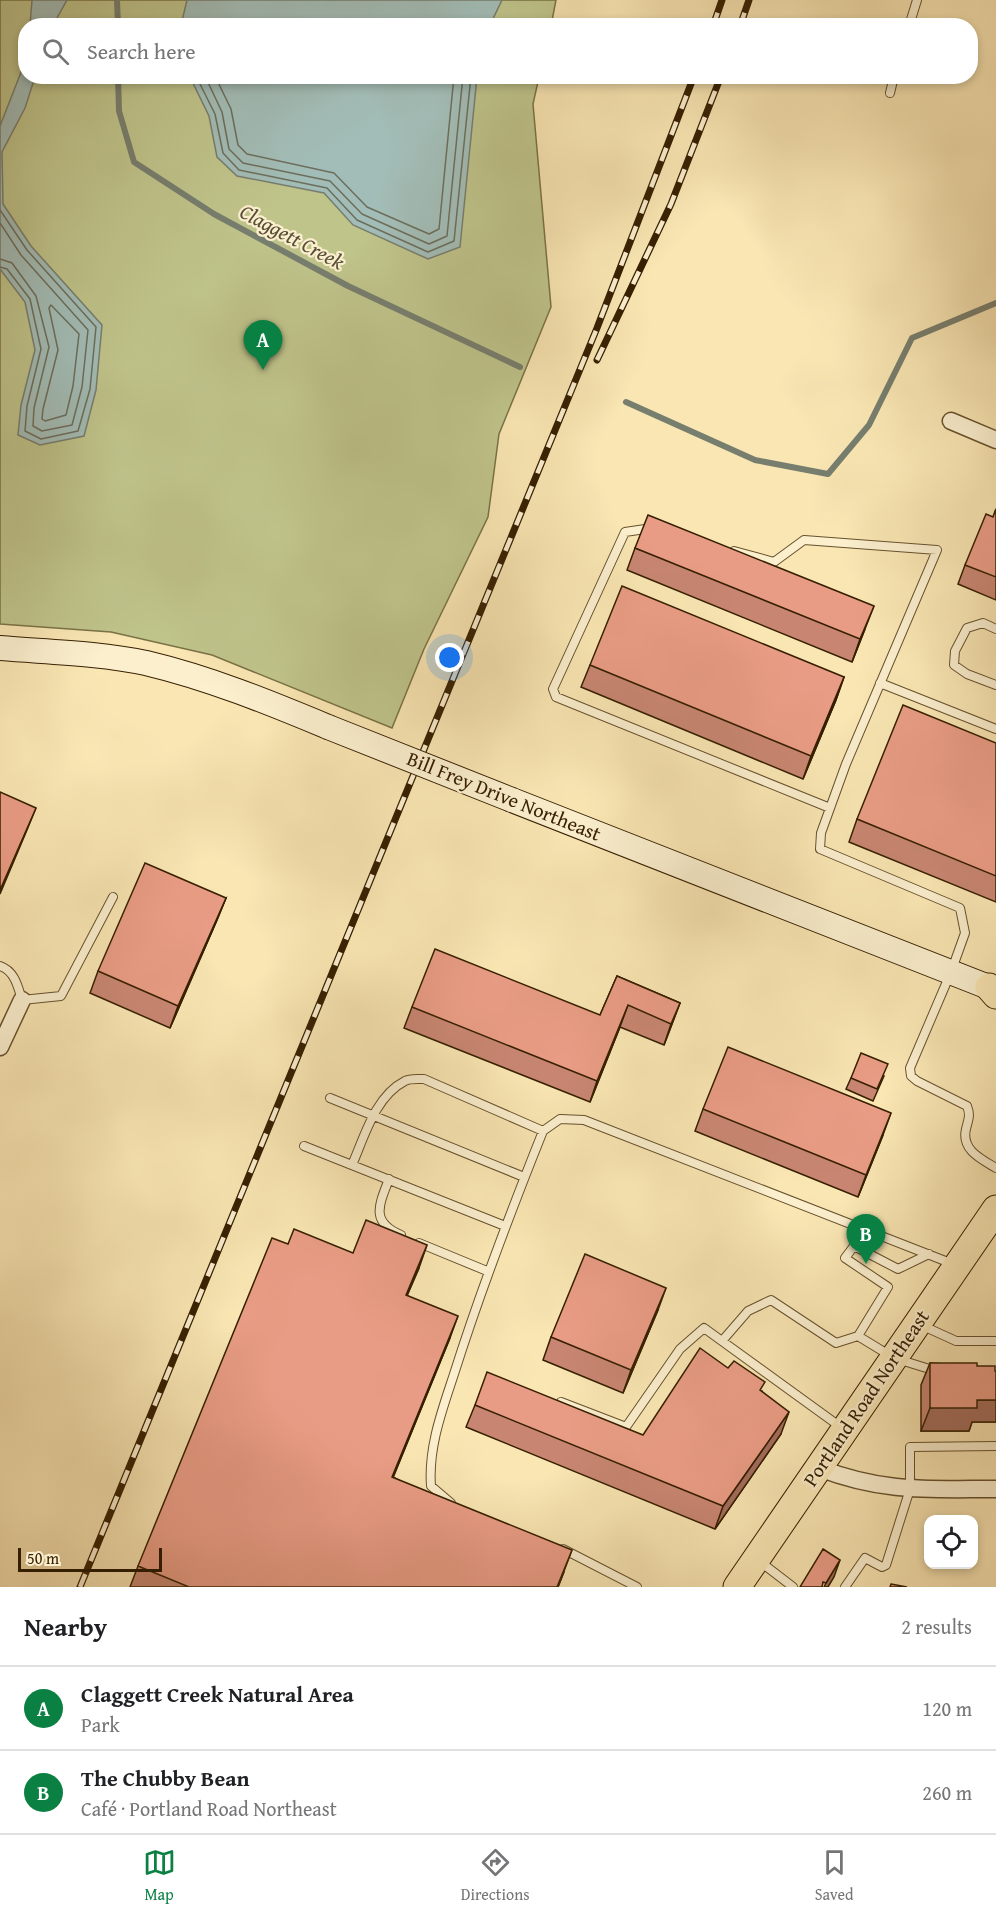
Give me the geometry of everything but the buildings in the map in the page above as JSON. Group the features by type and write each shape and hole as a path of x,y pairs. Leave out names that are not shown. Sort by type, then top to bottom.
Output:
{"main road":[{"name":"Portland Road Northeast","path":"737,1587 957,1266 989,1224"}],"street":[{"path":"951,421 996,440"},
{"name":"Bill Frey Drive Northeast","path":"0,648 69,653 144,663 224,685 994,991"},
{"path":"0,1047 22,1000"},
{"path":"819,1468 854,1481 910,1489 996,1489"}],"lane":[{"path":"911,18 917,0"},
{"path":"890,93 892,84"},
{"path":"662,531 651,528 625,532 554,689 556,697 830,808"},
{"path":"729,550 774,562 804,540 937,550 830,808 821,833 820,849 960,908 965,933 951,972 912,1057 911,1076 967,1106 970,1114 966,1140 969,1149 996,1168"},
{"path":"996,629 983,623 967,628 955,651 954,665 967,674 996,685"},
{"path":"880,683 996,729"},
{"path":"0,966 4,967 17,981 22,1000 62,996 113,897"},
{"path":"352,1165 373,1117 388,1095 406,1080 424,1079 543,1131"},
{"path":"330,1098 525,1177"},
{"path":"458,1506 447,1501 431,1486 429,1460 487,1271 543,1131 560,1119 584,1120 957,1266"},
{"path":"304,1146 505,1226"},
{"path":"388,1179 380,1203 379,1216 385,1226 487,1271"},
{"path":"722,1341 748,1311 771,1300 836,1343 858,1336 888,1287 844,1258 854,1246 898,1269 929,1254"},
{"path":"918,1323 956,1341 996,1341"},
{"path":"561,1402 626,1426 680,1349 704,1328 844,1430"},
{"path":"858,1336 894,1358 938,1372 950,1372"},
{"path":"845,1587 865,1558 882,1567 886,1565 910,1489 910,1447 996,1446"},
{"path":"553,1544 637,1587"},
{"path":"757,1560 793,1587"}],"green space":[{"path":"0,0 556,0 553,18 18,18 18,84 537,84 533,104 551,307 499,434 488,517 424,649 392,728 212,655 111,632 0,624"}],"water":[{"path":"32,0 67,0 57,18 31,18"},
{"path":"187,0 502,0 493,18 183,18"},
{"path":"18,80 18,84 33,84 25,108 2,152 3,204 31,246 102,325 96,390 84,436 40,445 18,435 21,405 35,350 25,302 0,269 0,126"},
{"path":"193,84 476,84 460,247 428,259 353,225 324,193 237,176 217,157 209,116"}],"waterway":[{"name":"Claggett Creek","path":"117,0 118,18"},
{"name":"Claggett Creek","path":"118,84 119,111 134,162 214,214 348,286 520,367"},
{"name":"Claggett Creek","path":"626,402 755,460 828,474 869,425 912,338 996,303"}],"railway":[{"path":"716,18 722,0"},
{"path":"743,18 749,0"},
{"path":"80,1587 597,328 691,84"},
{"path":"597,360 671,204 718,84"}],"place":[{"name":"Claggett Creek Natural Area","path":"263,370"},
{"name":"The Chubby Bean","path":"866,1264"}]}
